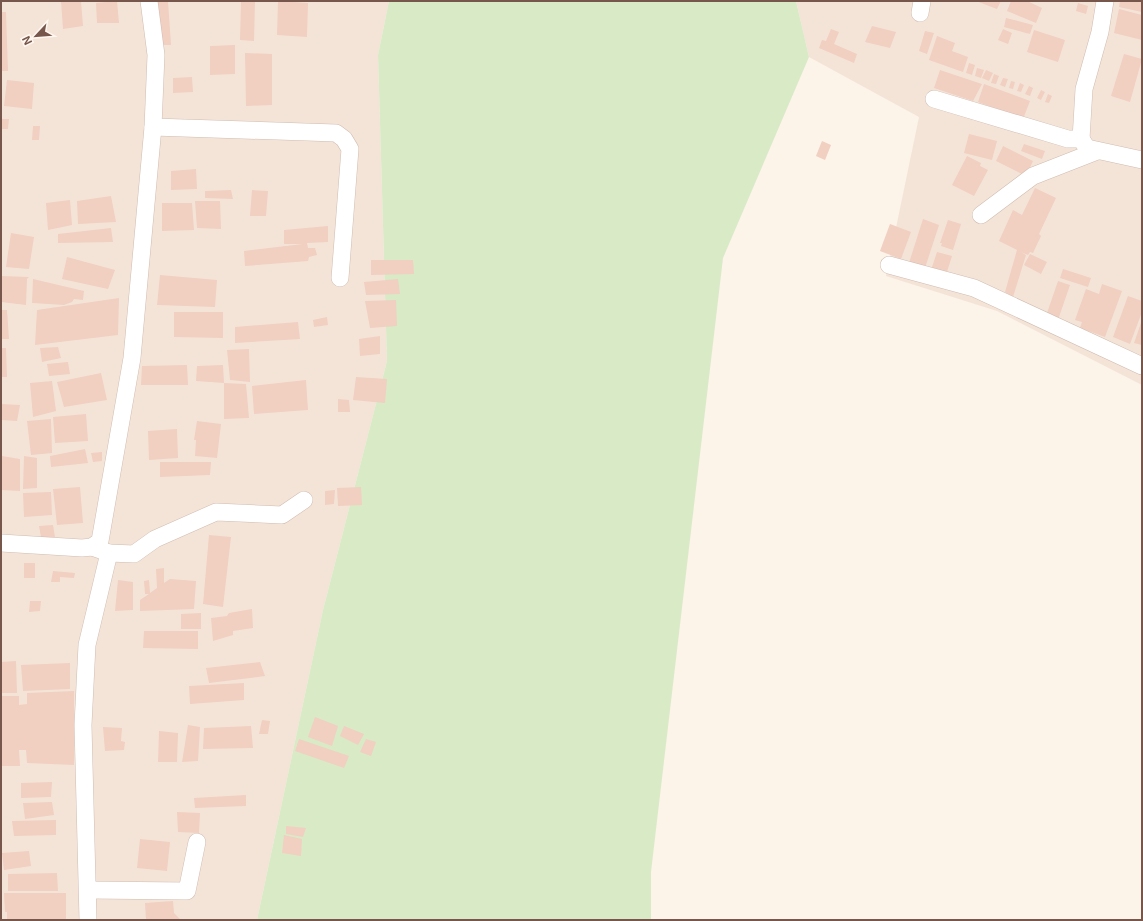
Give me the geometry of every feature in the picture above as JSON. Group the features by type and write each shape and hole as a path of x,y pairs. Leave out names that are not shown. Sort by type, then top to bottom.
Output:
{"street":[{"path":"92,547 100,541 132,358 153,127 156,55 149,1"},
{"path":"1105,1 1100,32 1084,88 1081,139 1087,148 1142,160"},
{"path":"934,99 1068,139 1081,139"},
{"path":"153,127 336,133 344,139 350,149 340,278"},
{"path":"981,215 1033,176 1096,151"},
{"path":"889,265 974,288 1142,366"},
{"path":"1,543 82,548 92,547 109,553 134,554 155,539 216,512 282,515 304,500"},
{"path":"88,920 83,725 87,645 109,553"},
{"path":"88,890 187,891 197,842"}],"shaded area":[{"path":"1,1 389,1 378,55 387,361 323,610 257,920 1,920"},
{"path":"796,1 1142,1 1142,385 997,311 886,276 919,117 809,57"}],"green space":[{"path":"389,1 796,1 809,57 723,258 651,872 651,920 257,920 323,610 387,361 378,55"}],"building":[{"path":"61,1 81,1 83,26 63,29"},
{"path":"117,1 119,23 97,23 96,3"},
{"path":"157,1 168,1 171,45 161,45"},
{"path":"241,1 255,1 254,41 240,40"},
{"path":"278,1 308,3 307,37 277,35"},
{"path":"976,1 1001,1 997,9"},
{"path":"1011,1 1027,1 1042,8 1036,23 1007,11"},
{"path":"1120,1 1142,1 1142,12 1119,7"},
{"path":"1078,3 1088,6 1086,14 1076,11"},
{"path":"1119,9 1142,15 1142,40 1114,33"},
{"path":"1,12 6,12 8,71 1,71"},
{"path":"1006,18 1033,25 1030,34 1004,27"},
{"path":"872,26 896,32 890,48 865,42"},
{"path":"831,29 839,32 834,44 857,54 854,63 819,48 822,40 826,41"},
{"path":"1003,29 1012,33 1008,44 998,40"},
{"path":"1034,30 1065,40 1058,62 1027,52"},
{"path":"925,31 934,33 927,54 919,51"},
{"path":"937,36 955,43 952,51 968,57 963,72 929,60"},
{"path":"235,45 235,74 210,75 210,46"},
{"path":"245,53 272,54 272,105 246,106"},
{"path":"1124,54 1142,59 1130,102 1111,96"},
{"path":"969,63 975,65 972,75 966,73"},
{"path":"977,68 984,70 981,78 975,76"},
{"path":"940,70 982,84 973,101 934,88"},
{"path":"986,70 993,73 989,81 982,78"},
{"path":"994,74 999,76 996,84 991,83"},
{"path":"192,77 193,92 173,93 173,78"},
{"path":"1003,78 1008,79 1005,87 1000,85"},
{"path":"7,80 34,83 32,109 4,106"},
{"path":"1011,81 1015,82 1013,89 1009,88"},
{"path":"1020,83 1024,85 1021,92 1017,91"},
{"path":"984,84 1030,101 1023,119 978,102"},
{"path":"1029,86 1033,88 1030,96 1025,94"},
{"path":"1041,90 1045,92 1041,100 1037,98"},
{"path":"1048,94 1052,96 1049,103 1045,102"},
{"path":"1,119 9,119 8,129 1,129"},
{"path":"33,126 40,126 39,140 32,140"},
{"path":"969,134 997,141 992,160 964,153"},
{"path":"822,141 831,145 825,160 816,156"},
{"path":"1024,144 1045,151 1042,159 1021,151"},
{"path":"1003,146 1033,161 1026,176 996,161"},
{"path":"967,156 981,163 980,166 988,170 974,196 952,185"},
{"path":"196,169 197,189 171,190 171,171"},
{"path":"1035,188 1056,198 1039,234 1041,236 1033,253 1030,252 1028,255 1021,252 1026,255 1013,297 1005,292 1017,250 999,241 1013,210 1022,215"},
{"path":"231,190 233,199 205,198 205,191"},
{"path":"252,190 268,191 266,216 250,216"},
{"path":"111,196 116,222 78,224 77,201"},
{"path":"70,200 72,225 48,230 46,203"},
{"path":"195,201 220,201 221,229 197,228"},
{"path":"162,203 192,203 194,230 162,231"},
{"path":"923,219 939,225 924,271 908,266"},
{"path":"948,220 961,224 953,250 941,246 942,243 940,243"},
{"path":"890,224 911,232 901,259 880,251"},
{"path":"328,226 328,242 307,243 308,248 315,248 317,255 309,257 308,261 245,266 244,251 303,244 284,244 284,230"},
{"path":"111,228 113,242 58,243 58,234"},
{"path":"11,233 34,237 29,269 6,267"},
{"path":"937,252 952,256 946,275 931,270"},
{"path":"1030,254 1047,262 1041,274 1024,265"},
{"path":"67,257 115,270 108,289 62,279"},
{"path":"371,260 413,260 414,274 371,275"},
{"path":"1063,269 1091,278 1088,287 1060,278"},
{"path":"160,275 217,280 215,307 157,305"},
{"path":"1,276 29,277 27,279 26,305 1,302"},
{"path":"33,279 84,291 83,300 74,299 72,302 64,305 32,303"},
{"path":"398,279 400,294 366,295 364,282"},
{"path":"1058,281 1070,285 1058,320 1046,316"},
{"path":"1102,284 1122,291 1105,337 1080,328 1082,322 1075,320 1086,289 1099,294"},
{"path":"1128,296 1142,301 1142,312 1130,344 1113,337"},
{"path":"119,298 118,335 35,345 37,310"},
{"path":"396,300 397,326 370,328 365,301"},
{"path":"1,310 7,310 9,339 1,339"},
{"path":"174,312 223,312 223,338 174,337"},
{"path":"327,317 328,325 314,327 313,320"},
{"path":"1142,320 1142,345 1134,343"},
{"path":"298,322 300,339 235,343 235,327"},
{"path":"380,336 380,354 360,356 359,339"},
{"path":"58,347 61,358 42,362 40,348"},
{"path":"1,348 6,348 7,377 1,377"},
{"path":"249,349 250,382 230,380 227,350"},
{"path":"68,362 70,374 49,376 47,364"},
{"path":"187,365 188,385 141,385 142,366"},
{"path":"223,365 224,383 196,381 197,366"},
{"path":"101,373 107,400 64,407 57,382"},
{"path":"356,377 387,379 385,403 353,400"},
{"path":"306,380 308,410 254,414 252,386"},
{"path":"52,381 56,411 33,417 30,383"},
{"path":"224,383 246,384 249,418 224,419"},
{"path":"338,399 349,400 350,412 338,412"},
{"path":"1,404 20,405 17,421 1,420"},
{"path":"86,414 88,441 55,443 53,417"},
{"path":"51,419 52,453 31,455 27,421"},
{"path":"197,421 221,424 217,458 195,456 196,440 194,440"},
{"path":"177,429 178,458 149,460 148,431"},
{"path":"85,449 88,463 51,467 50,456"},
{"path":"102,452 102,461 93,462 91,453"},
{"path":"2,456 20,459 20,491 1,490"},
{"path":"24,456 37,458 37,488 23,489"},
{"path":"160,462 211,462 210,475 160,477"},
{"path":"80,487 83,523 57,525 53,489"},
{"path":"361,487 362,505 338,506 337,488"},
{"path":"335,490 334,504 325,505 325,491"},
{"path":"51,492 52,515 24,517 23,493"},
{"path":"53,525 55,537 41,537 39,526"},
{"path":"209,535 231,537 223,607 203,604"},
{"path":"24,563 35,563 35,578 24,578"},
{"path":"164,568 164,583 170,579 196,581 194,609 140,611 140,600 149,594 145,594 144,581 149,580 150,593 157,588 156,569"},
{"path":"53,571 75,573 74,578 60,577 60,582 51,582"},
{"path":"118,580 133,582 133,610 115,611"},
{"path":"30,601 41,601 40,611 29,612"},
{"path":"252,609 253,628 233,631 233,635 213,641 211,618 227,616 229,613"},
{"path":"201,613 201,629 181,629 181,614"},
{"path":"144,631 198,631 198,649 143,648"},
{"path":"16,661 17,693 2,693 1,662"},
{"path":"260,662 265,676 209,683 206,668"},
{"path":"70,663 70,689 23,691 21,665"},
{"path":"244,683 244,700 190,704 189,686"},
{"path":"74,691 74,765 27,763 26,750 19,750 20,766 1,766 1,696 19,696 19,705 27,704 27,693"},
{"path":"315,717 338,726 332,746 308,737"},
{"path":"262,720 270,721 268,734 259,734"},
{"path":"188,725 200,727 198,761 182,762"},
{"path":"251,726 253,748 203,749 204,728"},
{"path":"344,726 364,734 358,745 340,736"},
{"path":"103,727 122,728 121,741 125,742 124,750 105,751"},
{"path":"159,731 178,733 177,762 158,762"},
{"path":"299,739 349,756 344,768 295,751"},
{"path":"366,739 376,742 371,756 360,752"},
{"path":"52,782 51,797 21,798 21,783"},
{"path":"246,795 246,806 195,808 194,798"},
{"path":"52,802 54,815 25,819 23,803"},
{"path":"177,812 200,813 199,833 178,832"},
{"path":"56,820 56,835 14,836 12,821"},
{"path":"286,826 306,828 303,837 286,834"},
{"path":"284,835 302,839 301,856 282,853"},
{"path":"140,839 170,842 167,871 137,868"},
{"path":"29,851 31,866 4,870 2,853"},
{"path":"57,873 58,891 8,891 8,874"},
{"path":"4,893 66,893 66,920 7,920"},
{"path":"173,901 174,913 181,920 146,920 145,903"}]}
